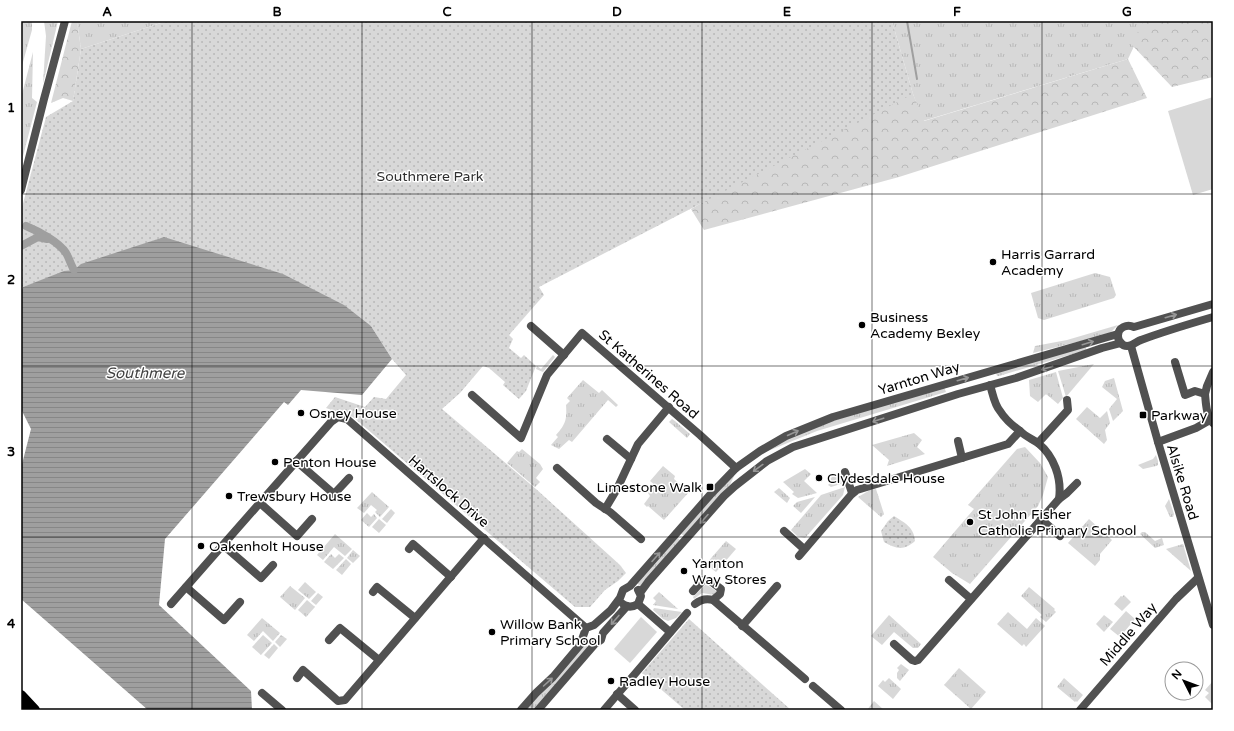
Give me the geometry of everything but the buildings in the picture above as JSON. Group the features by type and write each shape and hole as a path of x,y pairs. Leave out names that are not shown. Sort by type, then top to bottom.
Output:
{"main road":[{"path":"21,695 36,710"},
{"path":"21,707 24,710"}],"street":[{"path":"21,190 65,21"},
{"name":"Yarnton Way","path":"521,710 553,677 580,645 588,629 611,610 620,598 623,590 630,586 710,495 736,468 772,443 818,422 1118,334 1124,326 1134,327 1213,304"},
{"path":"1118,334 1121,343 1125,346 1159,333 1213,317"},
{"path":"531,326 564,355"},
{"path":"1134,327 1138,333 1134,343"},
{"name":"St Katherines Road","path":"472,395 521,438 547,375 582,333 736,468"},
{"name":"Yarnton Way","path":"638,604 641,599 640,593 648,582 724,496 744,477 767,461 793,447 1121,343"},
{"name":"Alsike Road","path":"1134,343 1158,442 1213,625"},
{"path":"1175,362 1184,395 1195,391 1205,394"},
{"path":"987,372 994,401 1000,412 1020,432 1038,443 1049,455 1054,465 1060,488 1059,499"},
{"path":"1158,442 1212,422 1206,408 1205,394 1213,372"},
{"path":"1038,443 1068,410 1067,400"},
{"path":"605,509 617,489 638,444 669,408"},
{"name":"Hartslock Drive","path":"171,604 296,461 331,422 338,417 347,419 588,629"},
{"path":"784,532 801,552 852,493 862,488 1008,444 1020,432"},
{"path":"607,439 631,459"},
{"path":"958,442 962,458"},
{"path":"296,461 334,494 349,478"},
{"path":"557,468 596,503 641,539"},
{"path":"736,468 744,477"},
{"path":"845,472 852,493"},
{"path":"894,644 912,660 918,660 1041,519 1059,499 1077,483"},
{"path":"260,503 297,536 312,519"},
{"path":"1041,519 1060,536"},
{"path":"297,678 303,670 338,701 345,700 484,538"},
{"path":"409,549 413,544 451,577"},
{"path":"222,545 261,578 273,565"},
{"name":"Middle Way","path":"1080,710 1176,599 1198,578"},
{"path":"693,592 703,580 709,580 721,589 721,592 713,600"},
{"path":"949,580 971,599"},
{"path":"630,586 636,588 640,593"},
{"path":"742,626 777,586"},
{"path":"186,587 224,620 240,602"},
{"path":"373,592 378,587 415,618"},
{"path":"620,598 627,606 632,607 638,604 670,632"},
{"path":"695,604 700,600 707,598 713,600 806,679"},
{"path":"538,710 595,644 601,640 603,633 627,606"},
{"path":"604,710 687,613"},
{"path":"329,640 340,628 379,660"},
{"path":"595,644 589,643 585,640 588,629 601,628 603,633"},
{"path":"813,686 841,710"},
{"path":"262,693 282,710"},
{"path":"617,694 635,710"}],"green space":[{"path":"21,21 32,21 32,30 21,69"},
{"path":"44,21 58,21 43,84 46,36"},
{"path":"72,21 77,21 81,49 73,101 63,98 51,103"},
{"path":"77,21 167,21 81,49"},
{"name":"Southmere Park","path":"167,21 892,21 913,94 539,287 544,295 509,335 513,339 509,348 521,358 524,355 536,366 526,391 519,399 503,385 505,382 489,368 483,366 460,393 442,409 536,489 620,565 626,573 605,590 590,607 575,607 353,417 326,408 335,397 365,407 374,397 386,399 406,375 392,359 371,326 164,237 23,287 21,285 21,211 46,117 73,101 81,49"},
{"path":"892,21 1146,21 1128,59 923,121 913,94"},
{"path":"1144,21 1213,21 1213,77 1172,87 1131,44"},
{"path":"33,52 32,98 37,102 21,164 21,98"},
{"path":"1128,59 1147,98 899,177 704,230 691,209 766,166 764,111 913,94 924,121"},
{"path":"1213,97 1213,189 1193,195 1168,111"},
{"path":"1095,273 1110,277 1116,295 1114,298 1044,320 1038,318 1031,293"},
{"path":"1118,325 1111,332 1105,335 1033,353 1035,346 1067,340"},
{"path":"1086,346 1086,350 999,376 997,376 996,373"},
{"path":"553,355 555,357 543,372 536,369 537,366 541,369"},
{"path":"1094,364 1066,397 1058,371"},
{"path":"1056,372 1063,398 1058,404 1046,394 1038,402 1030,396 1029,380"},
{"path":"1114,378 1123,411 1113,421 1109,409 1117,399 1102,387 1105,381"},
{"path":"583,380 599,393 602,390 618,405 616,407 608,400 572,442 569,440 559,449 551,445 558,437 556,435 562,428 565,421 566,405 570,401 567,398"},
{"path":"944,387 946,392 817,431 763,453 781,441 812,427"},
{"path":"1087,407 1100,418 1107,411 1110,423 1105,430 1107,440 1104,444 1076,419"},
{"path":"672,419 690,434 687,438 669,422"},
{"path":"914,433 922,440 917,447 925,454 887,466 889,460 872,445"},
{"path":"1025,447 1040,463 1048,477 1043,495 1038,506 970,584 952,573 933,557 974,509 968,505 1017,449"},
{"path":"522,449 540,464 543,469 536,478 540,482 535,487 507,463 517,451 519,452"},
{"path":"1156,455 1158,465 1143,469 1138,465 1153,459"},
{"path":"663,466 675,476 674,479 689,492 664,520 644,504 650,496 648,493 655,485 650,481"},
{"path":"805,469 811,474 804,481 817,493 798,498 792,494 794,492 783,482"},
{"path":"733,475 734,476 730,485 684,536 680,533"},
{"path":"841,475 844,483 831,487 828,485 832,481 830,479 832,477"},
{"path":"845,487 843,495 805,538 797,536 791,530 821,495"},
{"path":"779,488 790,498 787,503 774,492"},
{"path":"876,489 884,514 881,517 858,497 870,490"},
{"path":"372,492 389,507 380,517 375,512 377,510 371,505 364,513 357,508"},
{"path":"815,497 801,513 793,506 797,502"},
{"path":"1169,499 1174,514 1173,517 1170,517 1165,506"},
{"path":"391,509 395,513 387,523 382,519"},
{"path":"367,513 371,517 374,514 377,518 369,527 361,520"},
{"path":"894,516 908,526 913,532 915,541 904,548 892,546 884,542 881,531 888,521"},
{"path":"379,519 386,525 379,533 372,527"},
{"path":"1089,519 1112,540 1100,554 1100,560 1095,566 1068,543"},
{"path":"1145,532 1155,541 1162,538 1164,545 1155,548 1140,534"},
{"path":"335,534 352,549 345,556 334,547 323,560 317,555"},
{"path":"677,537 681,541 641,587 637,583"},
{"path":"726,541 736,549 716,572 706,564"},
{"path":"1183,544 1191,571 1166,549"},
{"path":"353,550 360,556 353,563 347,558"},
{"path":"331,554 335,558 339,554 344,558 333,569 324,562"},
{"path":"346,559 351,564 342,575 336,570"},
{"path":"305,582 316,592 309,599 298,590"},
{"path":"706,584 716,591 715,595 702,593 694,599 693,597"},
{"path":"290,586 305,598 295,610 280,597"},
{"path":"1029,587 1055,609 1054,610 1056,612 1046,622 1040,617 1042,615 1021,596"},
{"path":"659,592 678,609 653,605 656,601 653,598"},
{"path":"318,593 323,597 316,605 311,601"},
{"path":"1124,595 1131,602 1122,611 1114,604 1121,596 1122,597"},
{"path":"307,600 315,607 306,617 298,610"},
{"path":"654,608 682,612 676,618 668,621 663,619 653,610"},
{"path":"1126,611 1135,619 1120,637 1110,629"},
{"path":"1008,612 1027,629 1036,618 1045,626 1026,647 1024,644 1022,646 997,624"},
{"path":"889,615 921,644 918,648 913,648 894,632 882,645 871,636"},
{"path":"1104,615 1113,622 1104,632 1096,624"},
{"path":"641,617 657,632 630,663 614,649"},
{"path":"262,618 280,633 273,641 263,631 254,641 247,635"},
{"path":"689,619 791,710 685,710 642,673"},
{"path":"263,635 272,643 261,655 252,647"},
{"path":"281,635 287,639 280,647 275,642"},
{"path":"583,643 588,647 533,710 526,710"},
{"path":"274,644 278,648 269,659 264,655"},
{"path":"901,664 909,670 900,681 897,678 897,673 899,670 897,668"},
{"path":"959,668 986,692 971,709 944,685"},
{"path":"889,678 901,689 893,699 878,686 883,680 885,682"},
{"path":"1064,678 1083,695 1077,702 1057,687"},
{"path":"1213,681 1213,705 1205,697 1209,693 1205,690"},
{"path":"874,701 884,710 867,710"}],"water":[{"name":"Southmere","path":"164,237 283,274 344,305 371,326 392,359 362,395 301,390 288,405 284,402 165,539 159,605 251,691 252,710 148,710 21,599 21,468 31,429 21,409 21,293 23,287 64,271 74,270 81,264"}],"waterway":[{"path":"907,21 917,79"},
{"path":"26,226 42,234 63,249 74,270"},
{"path":"21,246 38,237 47,239"}],"place":[{"name":"Harris Garrard Academy","path":"993,262"},
{"name":"Business Academy Bexley","path":"862,325"},
{"name":"Osney House","path":"301,413"},
{"name":"Parkway","path":"1143,415"},
{"name":"Penton House","path":"275,462"},
{"name":"Clydesdale House","path":"819,478"},
{"name":"Limestone Walk","path":"710,487"},
{"name":"Trewsbury House","path":"229,496"},
{"name":"St John Fisher Catholic Primary School","path":"970,522"},
{"name":"Oakenholt House","path":"201,546"},
{"name":"Yarnton Way Stores","path":"684,571"},
{"name":"Willow Bank Primary School","path":"492,632"},
{"name":"Radley House","path":"611,681"}]}
